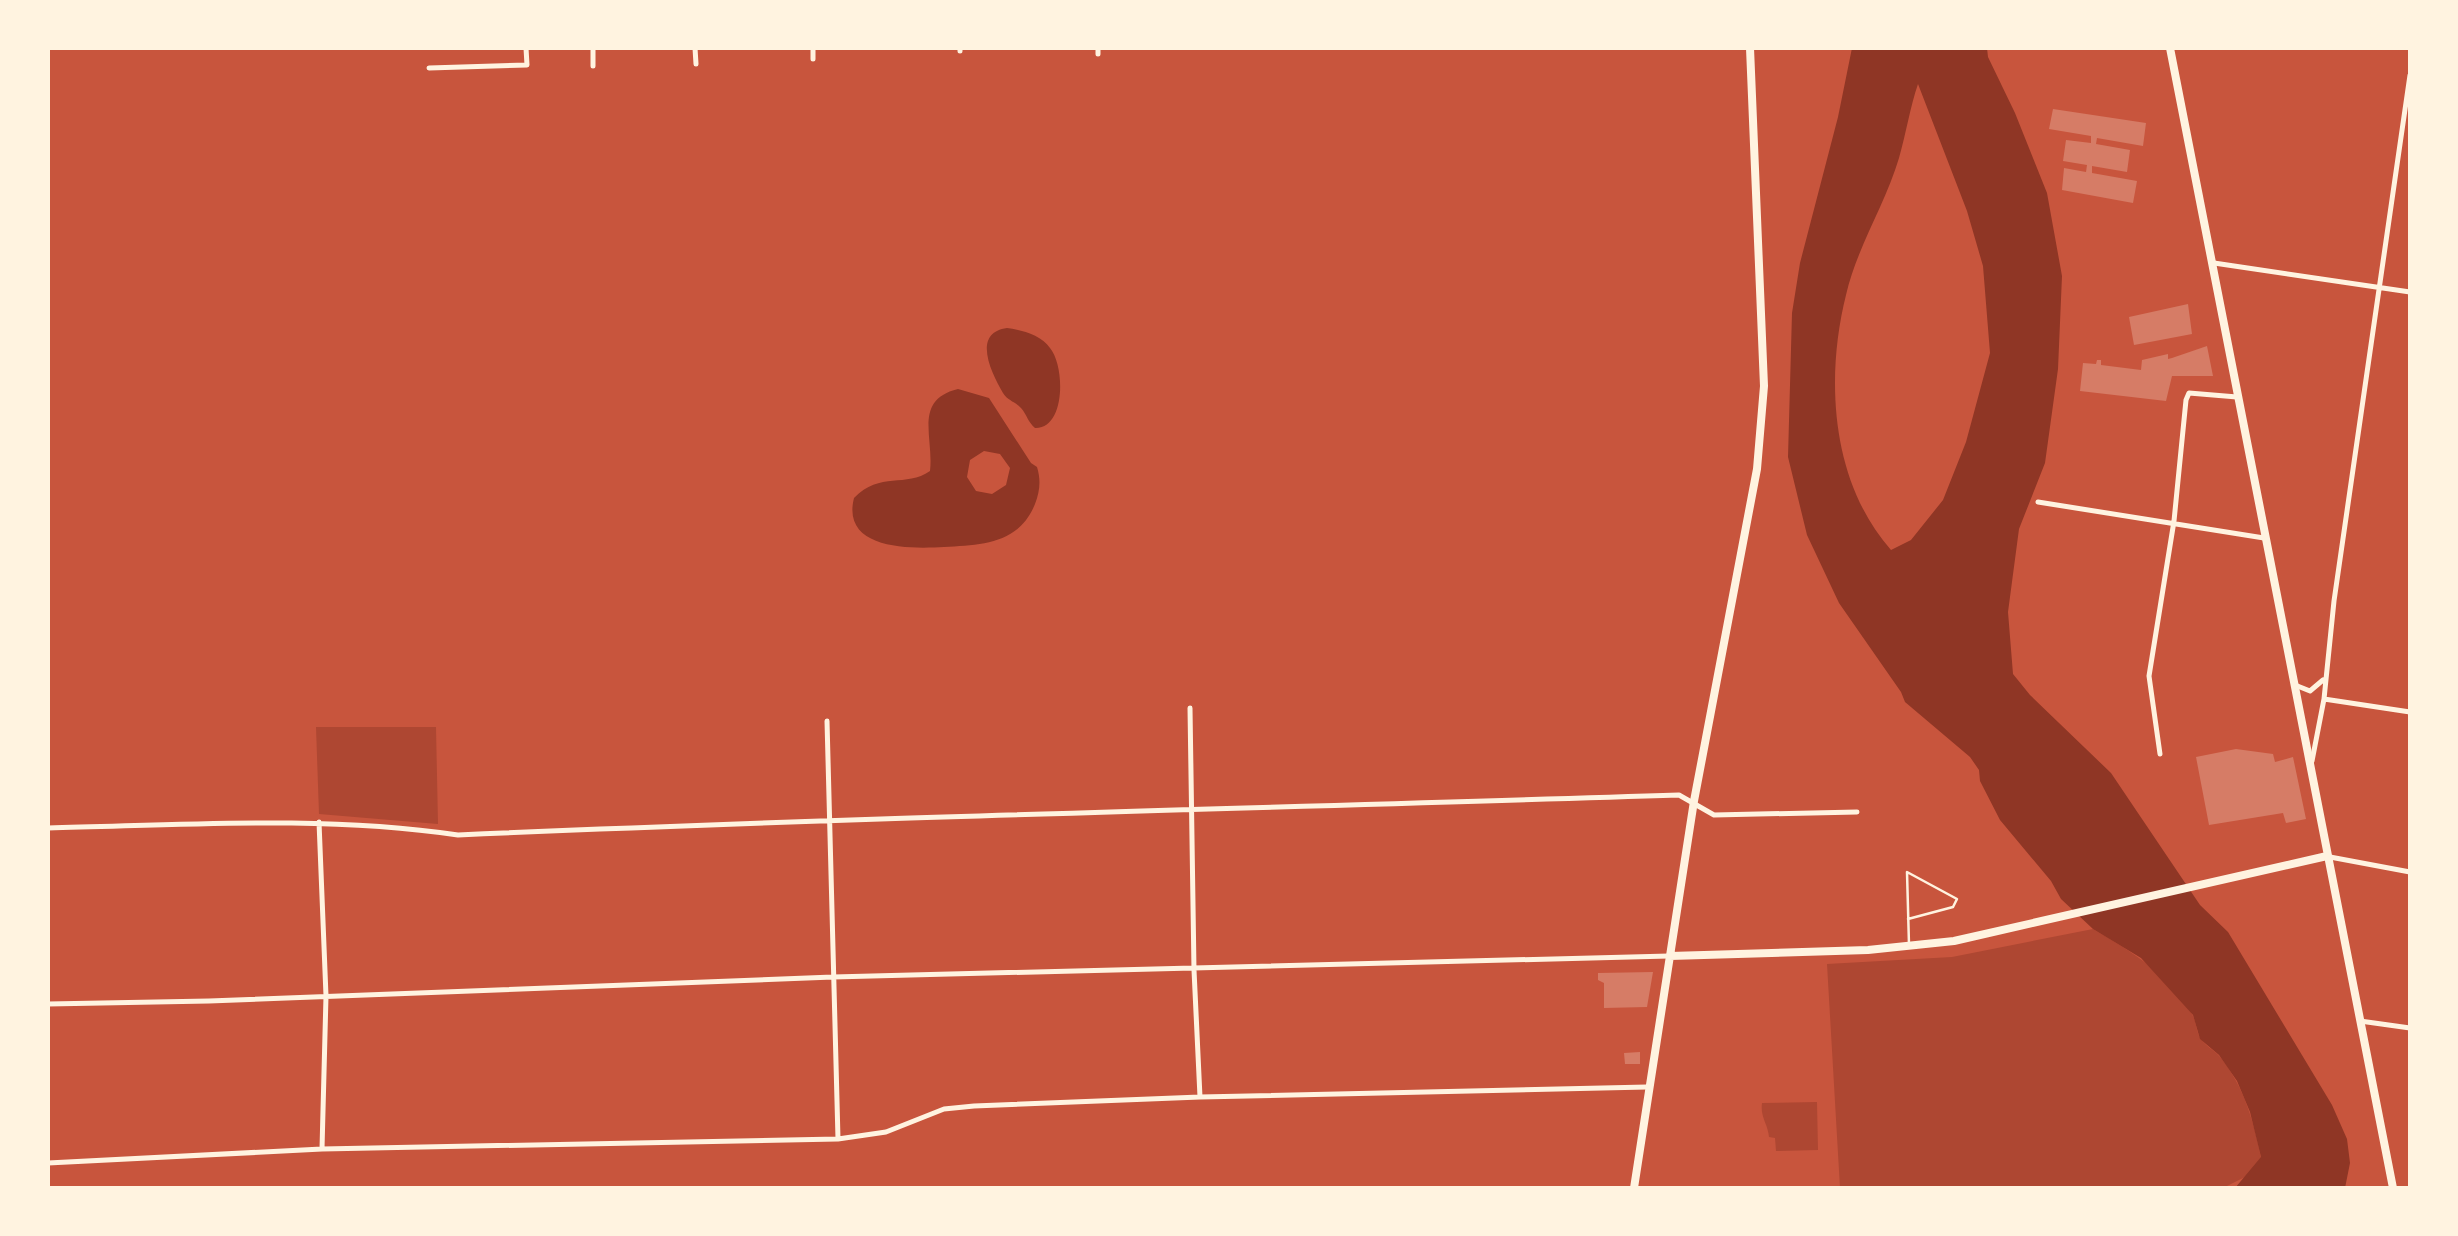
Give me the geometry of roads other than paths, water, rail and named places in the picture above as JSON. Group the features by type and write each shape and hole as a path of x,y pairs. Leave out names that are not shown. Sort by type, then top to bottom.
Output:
{"street":[{"path":"429,68 527,64 526,48"},
{"path":"592,48 593,66"},
{"path":"695,48 696,64"},
{"path":"813,48 813,60"},
{"path":"1634,1188 1694,801 1757,469 1764,386 1750,48"},
{"path":"2170,48 2393,1188"},
{"path":"2311,764 2324,698 2410,76"},
{"path":"2400,154 2410,155"},
{"path":"2214,263 2410,292"},
{"path":"2160,754 2149,676 2174,521 2186,400 2190,394 2240,398"},
{"path":"2038,502 2264,538"},
{"path":"2294,684 2310,690 2325,678"},
{"path":"2324,698 2410,712"},
{"path":"1190,708 1200,1097"},
{"path":"828,721 838,1139"},
{"path":"48,828 319,822 458,834 830,818 1679,795 1707,812 1730,816 1857,812"},
{"path":"319,822 326,996 322,1149"},
{"path":"48,1004 1868,950 1954,941 2327,856 2410,872"},
{"path":"2360,1021 2410,1028"},
{"path":"48,1163 322,1149 838,1139 886,1132 944,1109 1200,1097 1647,1087"}],"lane":[{"path":"1908,919 1953,907 1957,899 1907,872 1908,946"}]}
